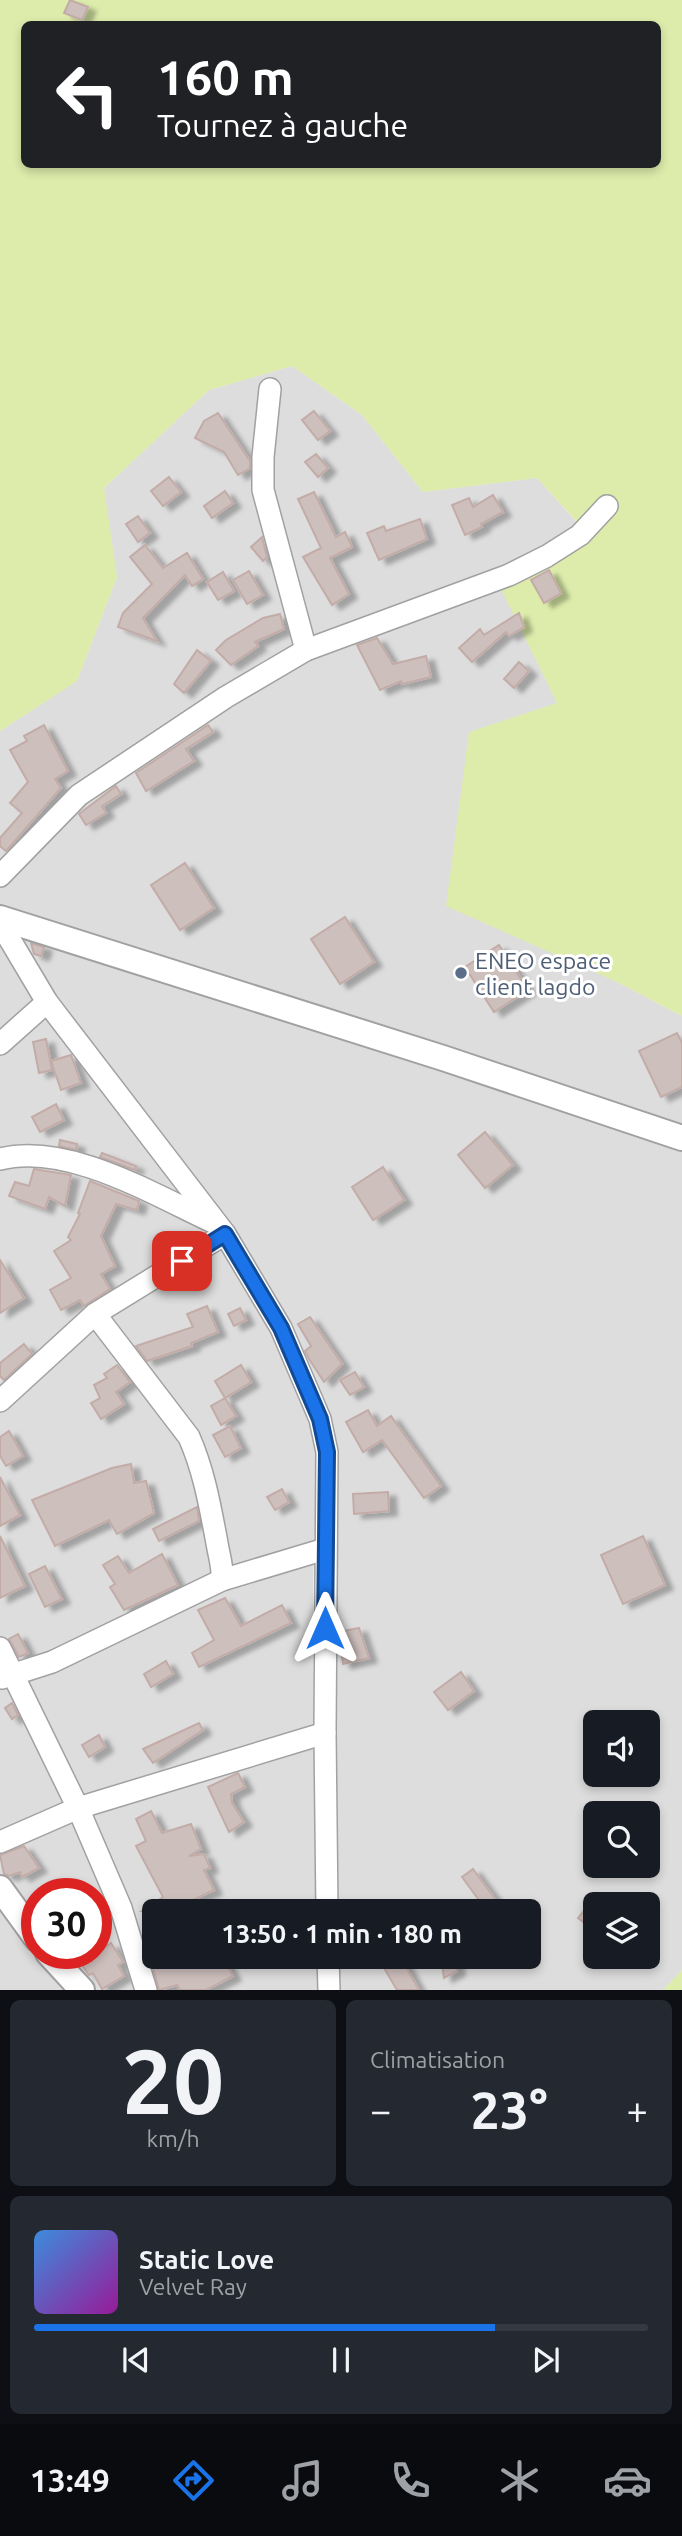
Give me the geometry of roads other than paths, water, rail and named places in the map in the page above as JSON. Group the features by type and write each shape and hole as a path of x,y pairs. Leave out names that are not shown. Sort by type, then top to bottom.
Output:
{"street":[{"path":"270,388 262,457 263,490 306,650"},
{"path":"0,876 79,795 204,711 306,650 509,575 568,545 607,506"},
{"path":"0,920 47,1002 222,1229 281,1328 320,1419 327,1452 327,1899"},
{"path":"0,920 417,1049 682,1138"},
{"path":"0,1044 47,1002"},
{"path":"0,1159 18,1155 42,1155 102,1172 222,1229"},
{"path":"0,1401 95,1314 222,1229"},
{"path":"95,1314 178,1420 193,1446 213,1515 223,1564 222,1580"},
{"path":"6,1676 52,1662 222,1580 325,1549"},
{"path":"0,1648 6,1676 78,1808 121,1908 146,1990"},
{"path":"0,1842 78,1808 325,1733"},
{"path":"0,1888 21,1917"},
{"path":"63,1969 82,1990"},
{"path":"328,1969 329,1990"}],"place":[{"name":"ENEO espace client lagdo","path":"461,973"}]}
